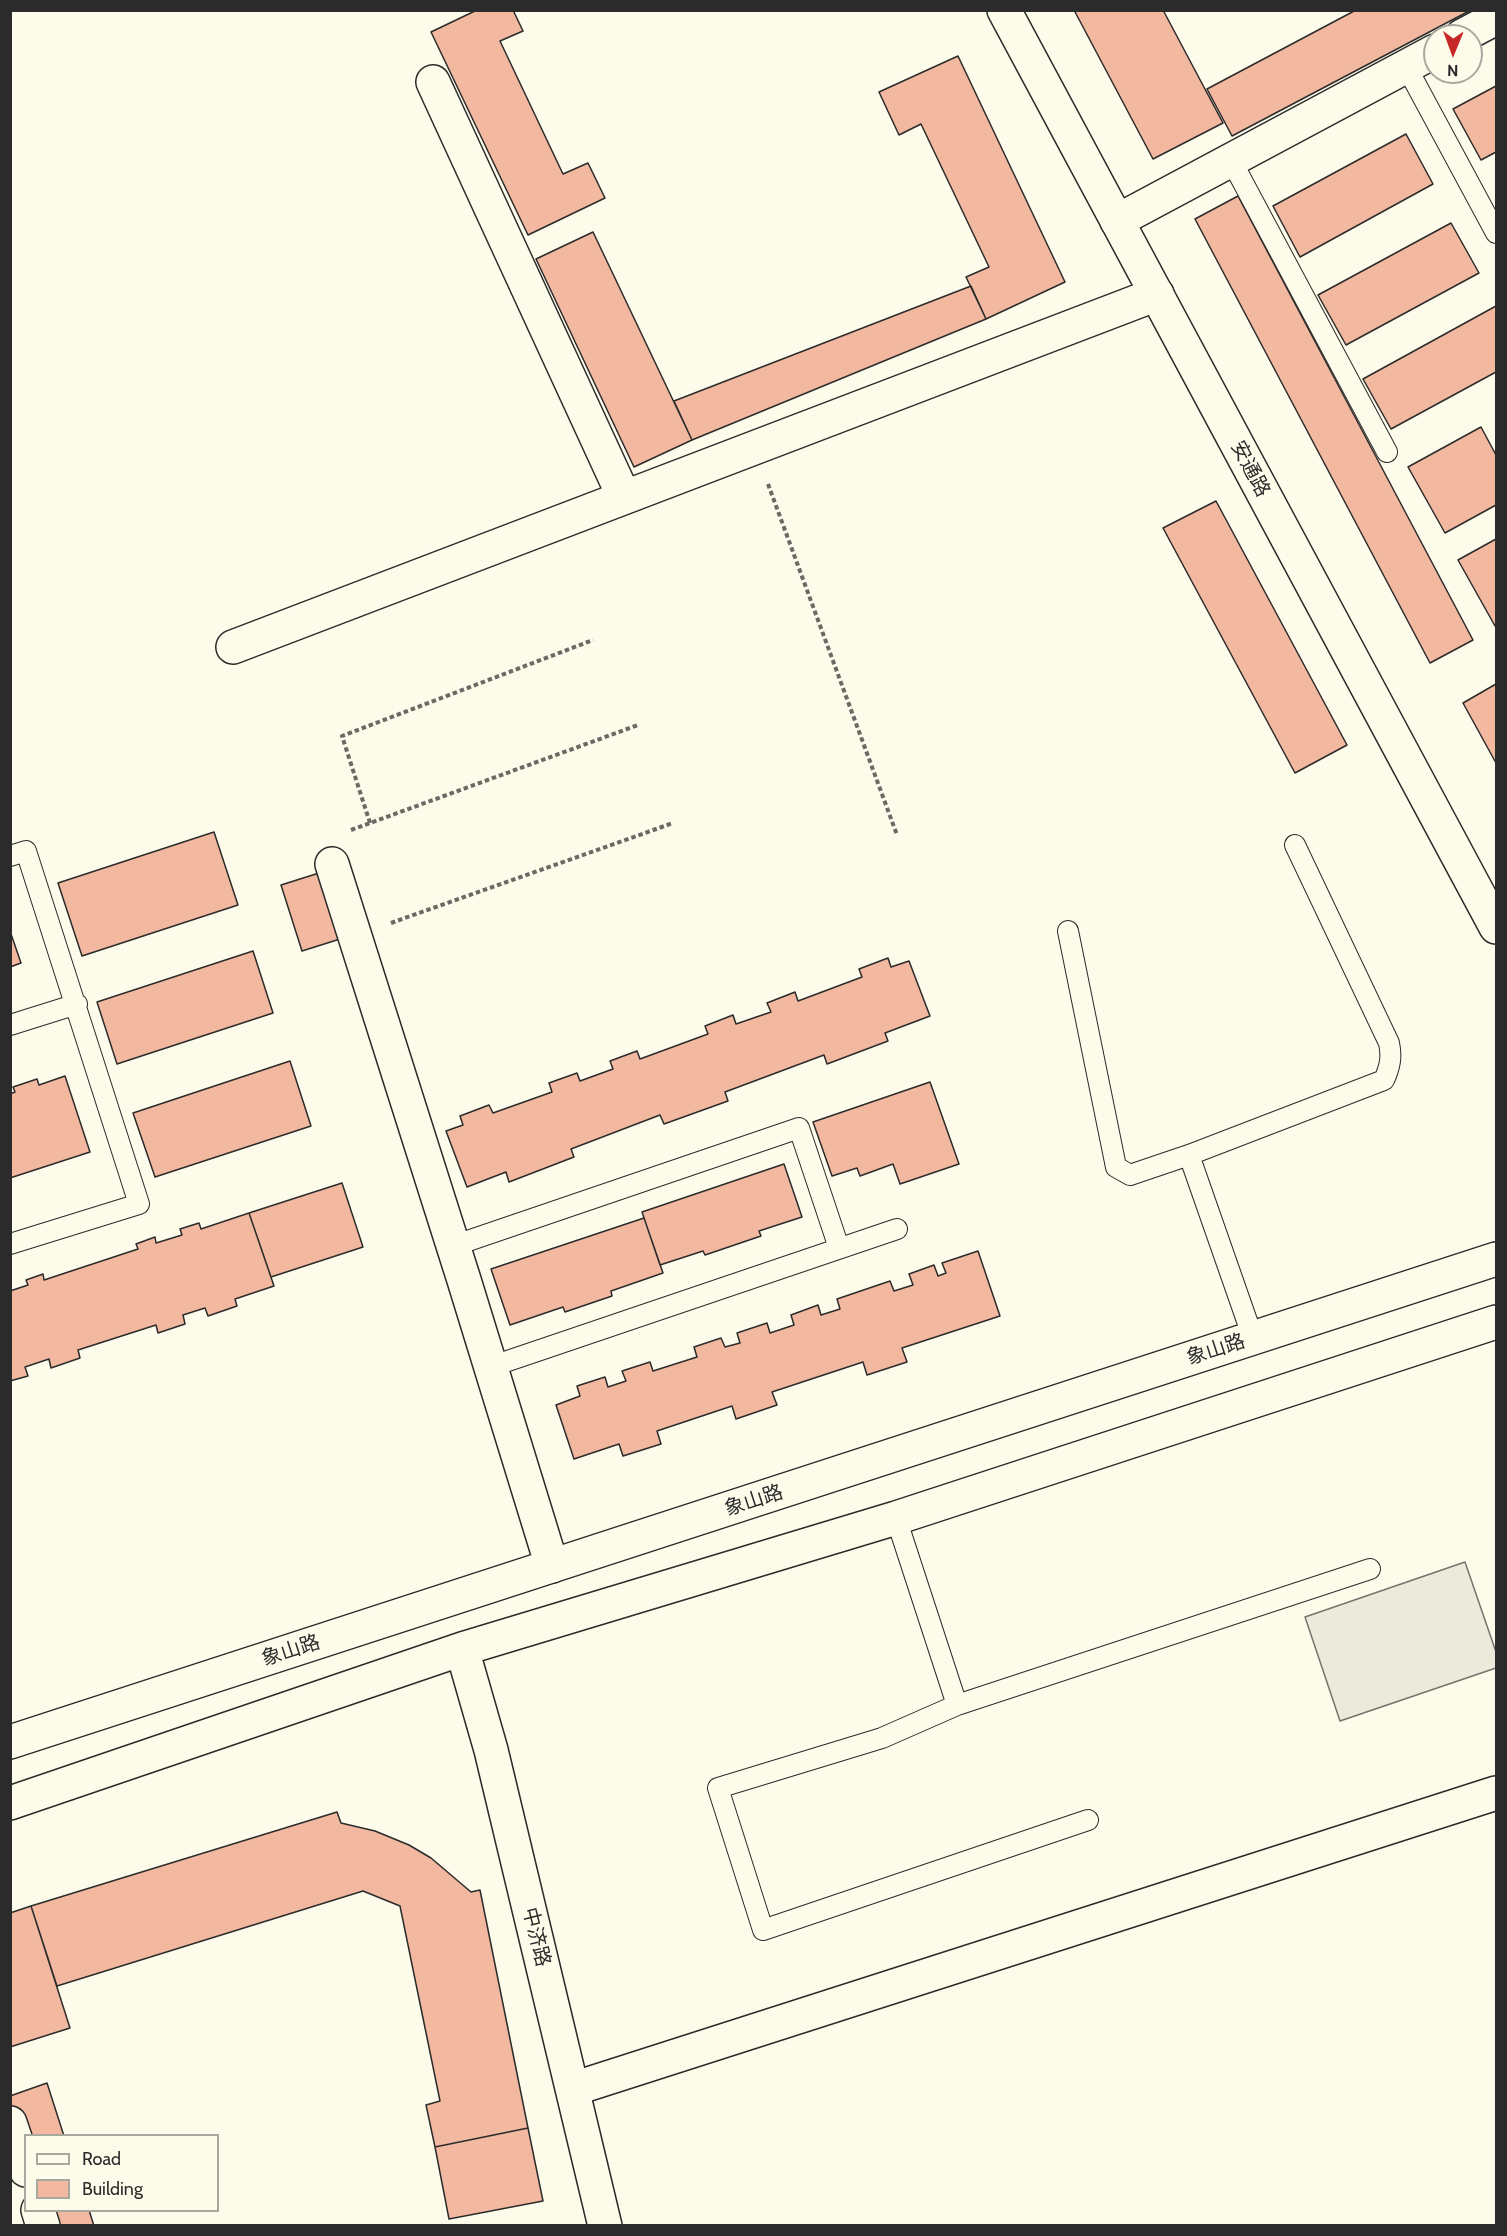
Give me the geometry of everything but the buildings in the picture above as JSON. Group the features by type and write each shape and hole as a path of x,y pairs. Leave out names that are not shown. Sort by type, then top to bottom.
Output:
{"street":[{"name":"安通路","path":"1004,10 1497,927"},
{"path":"1483,25 1497,18"},
{"path":"1117,220 1423,57"},
{"path":"433,82 624,497"},
{"path":"233,647 1157,294"},
{"path":"332,864 552,1566"},
{"name":"象山路","path":"10,1742 1497,1259"},
{"path":"10,1803 462,1649 896,1518 1497,1322"},
{"name":"中济路","path":"462,1649 491,1750 605,2226"},
{"path":"573,2089 1497,1793"},
{"path":"10,2123 24,2164"}],"lane":[{"path":"1406,66 1497,233"},
{"path":"1231,160 1387,452"},
{"path":"1068,930 1116,1167 1130,1175 1189,1155 1384,1080 1389,1068 1392,1055 1389,1043 1295,845"},
{"path":"10,856 26,851 77,1004 139,1204 10,1244"},
{"path":"10,1025 77,1004"},
{"path":"453,1246 799,1128 840,1248"},
{"path":"1189,1155 1253,1338"},
{"path":"490,1367 897,1229"},
{"path":"896,1518 957,1705"},
{"path":"1088,1820 763,1930 718,1788 882,1738 957,1705 1370,1569"}],"path":[{"path":"754,448 897,835"},
{"path":"370,823 342,736 593,640"},
{"path":"332,864 335,836 638,725"},
{"path":"355,936 673,823"}],"shaded area":[{"path":"1465,1562 1496,1652 1496,1668 1340,1721 1305,1617"}]}
